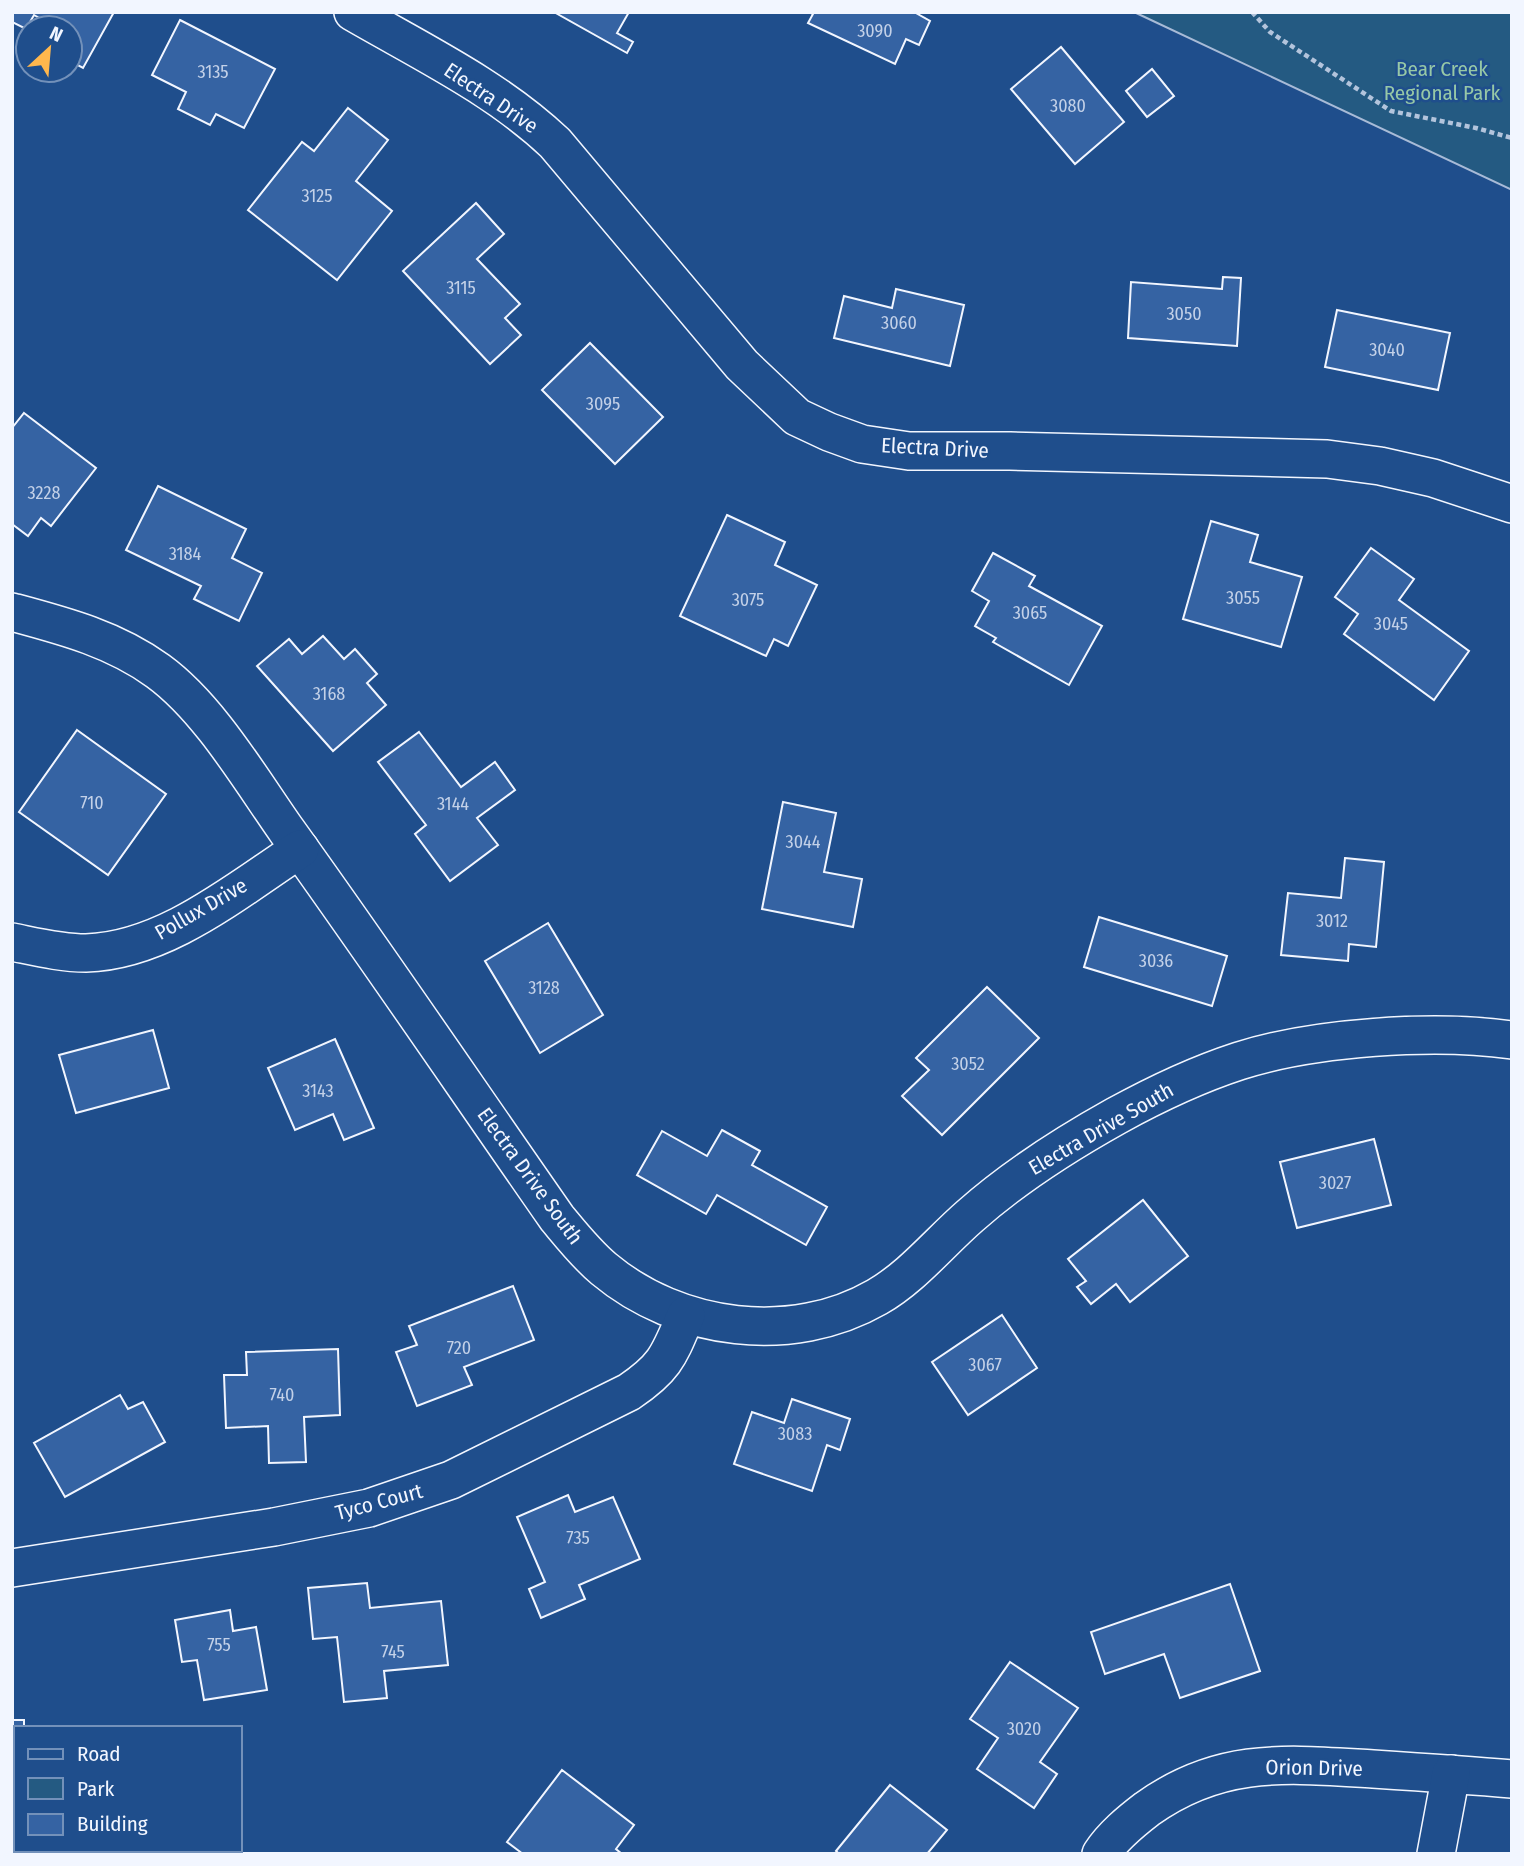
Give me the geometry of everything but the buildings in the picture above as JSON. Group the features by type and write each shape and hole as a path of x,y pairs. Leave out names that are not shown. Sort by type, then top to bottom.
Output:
{"street":[{"name":"Electra Drive","path":"353,12 494,94 530,120 555,143 742,365 797,417 829,432 862,444 909,452 1024,451 1327,459 1433,478 1512,504"},
{"name":"Electra Drive South","path":"12,612 70,627 102,639 131,653 186,694 207,719 300,849 581,1248 605,1270 638,1293 687,1315 722,1324 800,1324 841,1313 877,1298 906,1277 969,1216 1056,1150 1182,1082 1241,1060 1297,1047 1364,1039 1427,1036 1512,1040"},
{"name":"Pollux Drive","path":"12,942 56,951 89,953 127,947 161,936 194,918 300,849"},
{"name":"Tyco Court","path":"12,1568 274,1527 369,1508 412,1495 451,1480 629,1392 653,1376 668,1358 687,1315"},
{"name":"Orion Drive","path":"1101,1854 1133,1820 1167,1795 1207,1776 1245,1768 1289,1765 1512,1779"},
{"path":"1436,1854 1451,1774"}],"path":[{"path":"1252,12 1270,32 1391,111 1512,138"}],"green space":[{"name":"Bear Creek Regional Park","path":"1134,12 1512,12 1512,190"}]}
